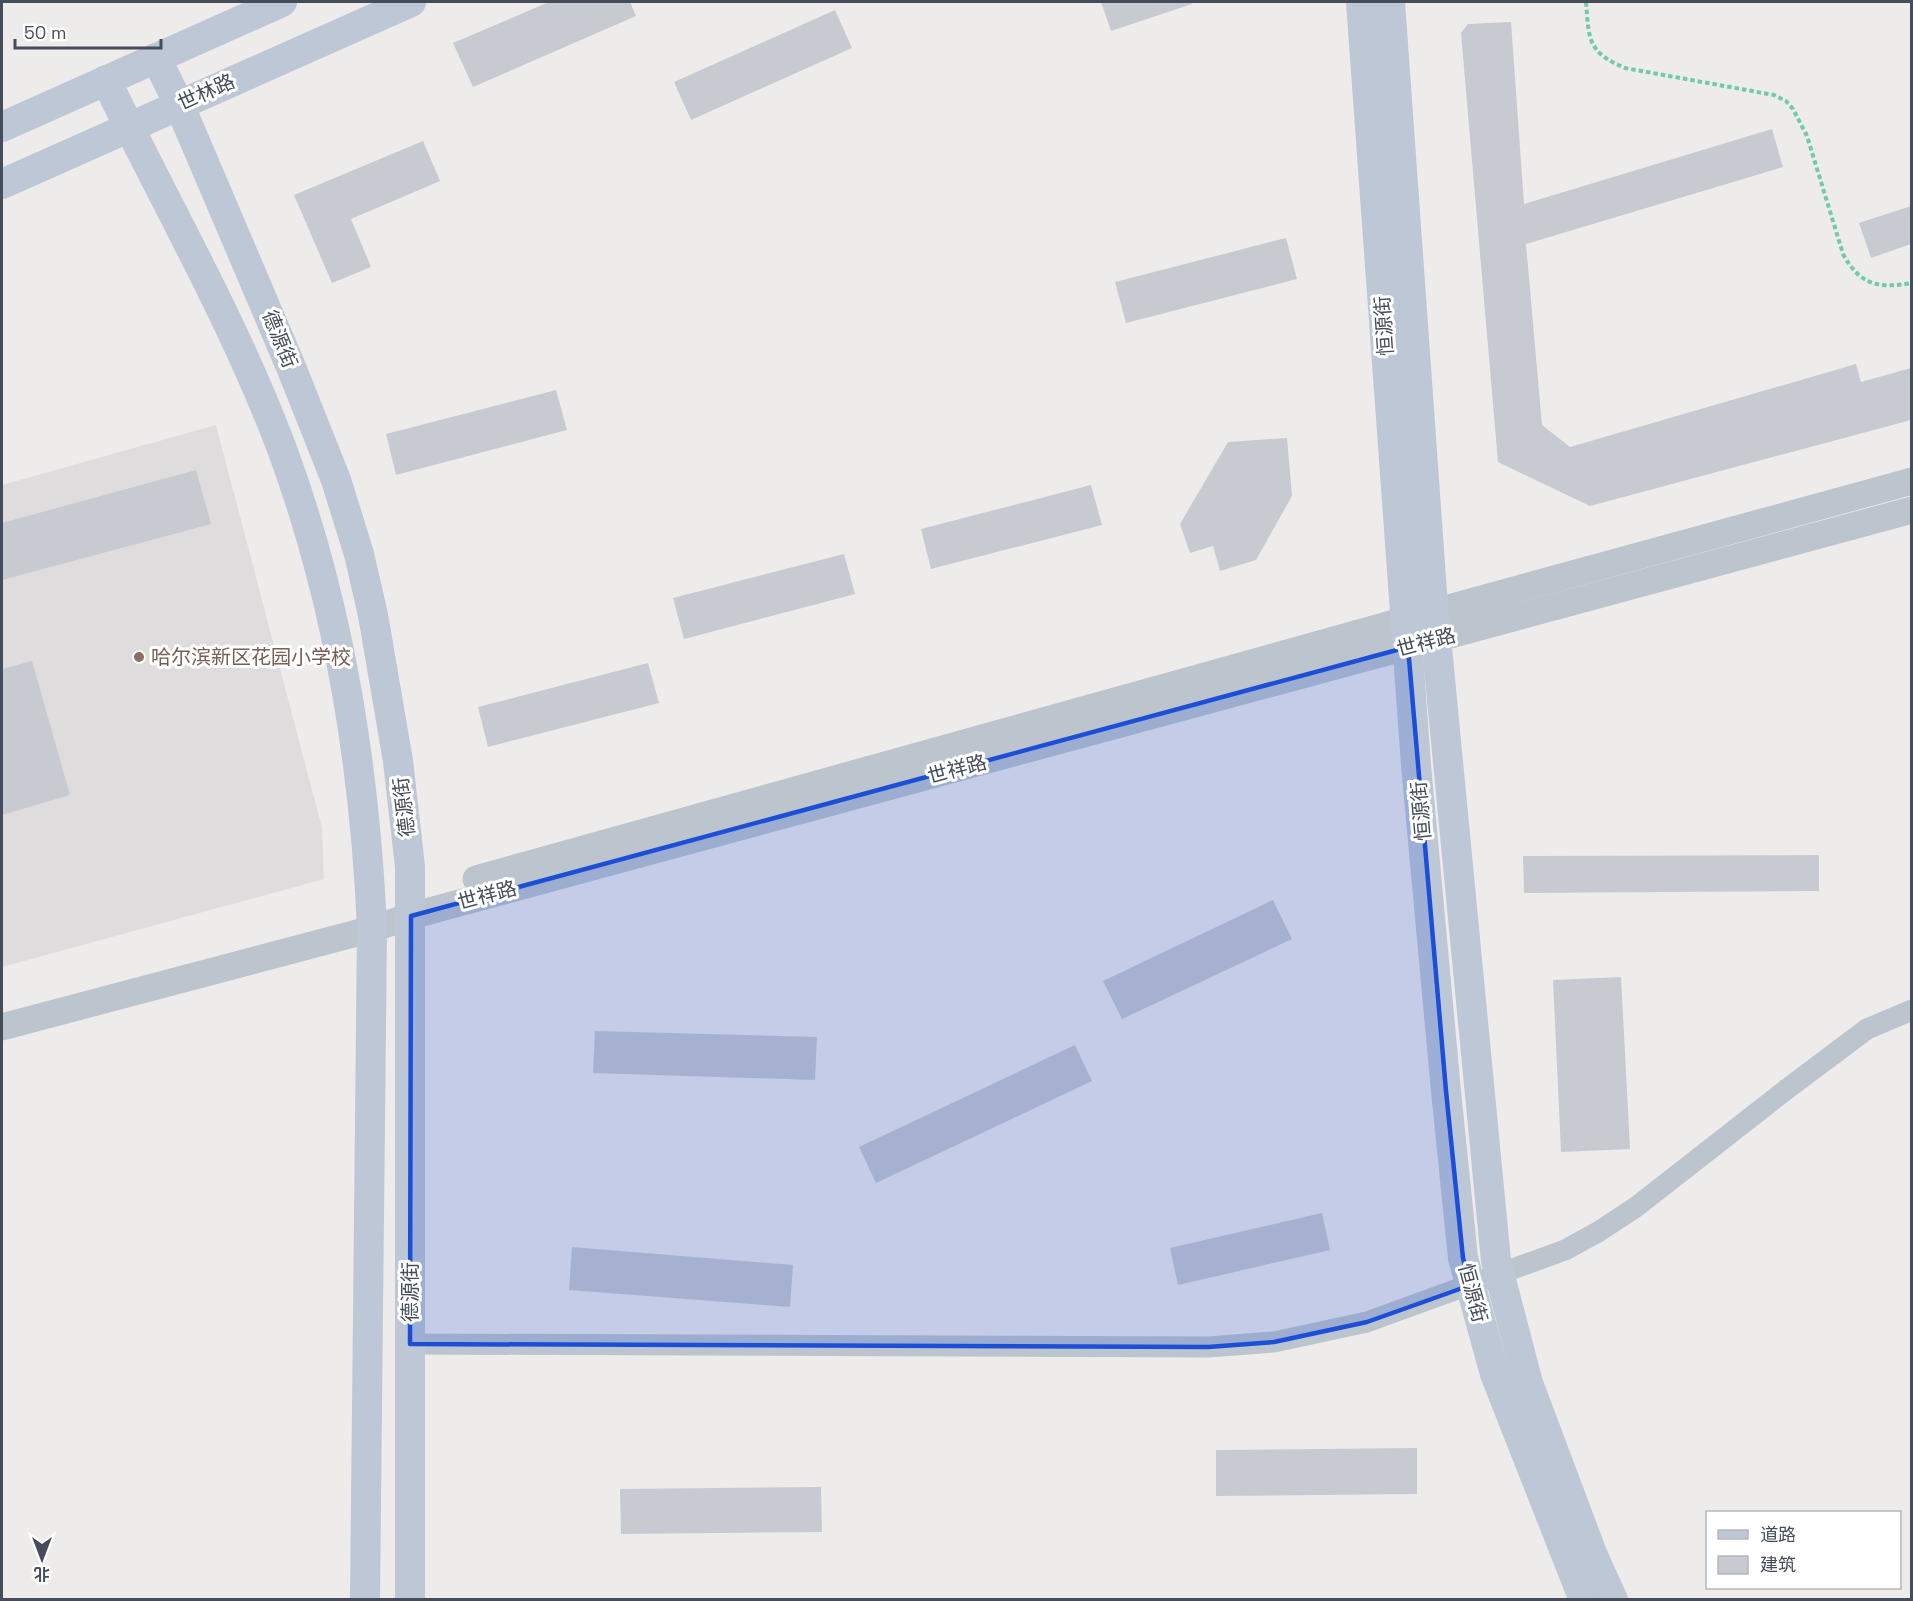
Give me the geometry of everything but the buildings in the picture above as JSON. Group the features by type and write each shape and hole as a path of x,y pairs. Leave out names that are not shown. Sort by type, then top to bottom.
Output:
{"main road":[{"path":"2,127 282,2"},
{"name":"世林路","path":"2,184 411,2"},
{"name":"恒源街","path":"1360,2 1421,629 1496,1261 1528,1383 1593,1556 1612,1599"},
{"name":"恒源街","path":"1390,2 1421,629 1416,765 1463,1258 1495,1374 1584,1599"},
{"name":"德源街","path":"156,58 179,104 291,367 336,480 359,554 379,648 398,761 407,825 411,906 410,1599"},
{"name":"德源街","path":"106,80 217,300 282,450 329,602 351,714 368,853 371,918 365,1599"}],"street":[{"name":"世祥路","path":"2,1027 411,906 1421,629 1911,481"},
{"name":"世祥路","path":"1421,629 1911,510"},
{"path":"410,1344 1208,1347 1274,1342 1366,1322 1565,1250 1598,1232 1636,1207 1868,1029 1911,1010"}],"path":[{"path":"1586,2 1591,41 1600,55 1612,63 1625,68 1744,88 1774,95 1786,101 1800,119 1807,136 1843,254 1852,270 1865,280 1878,285 1911,284"}],"highlighted area":[{"path":"1408,647 1446,1091 1463,1258 1471,1285 1367,1322 1274,1342 1208,1347 410,1344 411,916"}],"shaded area":[{"name":"哈尔滨新区花园小学校","path":"216,425 322,828 324,879 2,967 2,485"}],"place":[{"name":"哈尔滨新区花园小学校","path":"139,657"}]}
